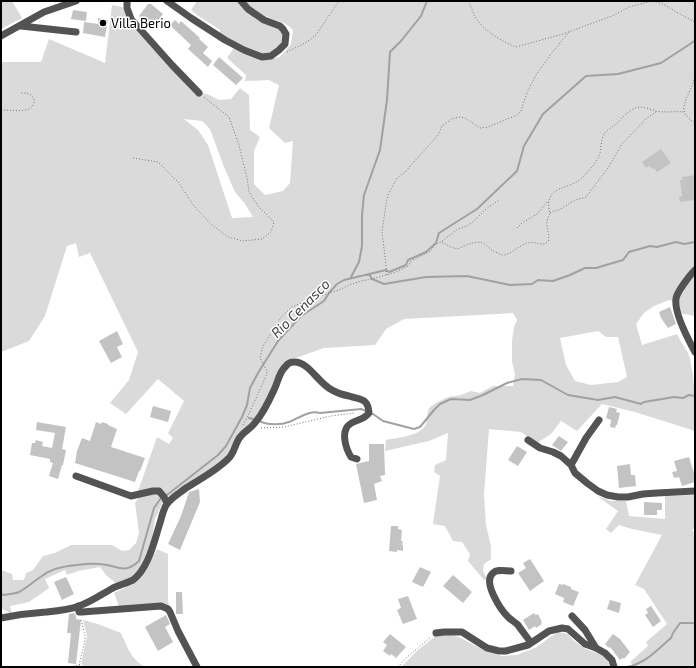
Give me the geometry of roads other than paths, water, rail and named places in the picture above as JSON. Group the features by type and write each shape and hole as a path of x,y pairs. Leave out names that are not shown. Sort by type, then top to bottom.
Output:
{"street":[{"path":"1,36 44,12 76,1"},
{"path":"127,1 127,8 131,19 199,93"},
{"path":"167,1 208,29 244,50 262,57 271,56 284,44 286,34 280,26 264,20 248,9 241,1"},
{"path":"21,26 76,32"},
{"path":"695,270 675,298 677,311 685,333 695,352"},
{"path":"1,618 14,615 79,609 116,587 132,580 145,565 167,504 177,494 229,459 241,435 251,428 264,409 275,389 279,375 289,363 300,363 306,367 325,387 331,390 365,401 369,407 370,413 350,424 345,433 347,450 351,457 357,459"},
{"path":"571,465 586,438 599,420"},
{"path":"528,440 540,448 561,456 571,465 575,473 598,491 618,497 657,493 695,492"},
{"path":"76,476 131,496 159,491 167,504"},
{"path":"511,571 497,571 493,574 490,577 490,588 493,596 508,617 517,624 531,643"},
{"path":"79,609 82,612 164,607 170,612 197,667"},
{"path":"572,616 585,630 596,648"},
{"path":"436,633 462,632 488,648 506,651 528,645 549,631 562,628 568,629 585,644 605,653 612,660 614,667"}],"waterway":[{"name":"Rio Cenasco","path":"351,277 359,262 362,246 362,215 364,195 380,150 387,100 390,52 421,16 427,1"},
{"path":"167,495 218,455 226,446 247,405 250,388 278,341 301,316 324,301 337,284 344,280 386,270 389,272 406,265 408,260 426,252 436,243 439,233 477,209 517,171 524,146 543,114 586,76 618,74 661,63 695,40"},
{"path":"369,274 372,279 384,284 426,277 467,276 510,285 532,284 538,280 553,281 585,268 596,268 623,260 629,252 650,246 657,247 676,242 684,244 695,242"},
{"path":"373,414 383,421 414,429 420,427 440,404 451,399 470,400 507,383 522,379 541,380 568,395 598,400 615,397 641,404 644,402 674,397 683,398 689,395 695,396"},
{"path":"261,422 282,424 316,412 320,413 361,409 366,411"},
{"path":"249,418 253,419"},
{"name":"Rio Cenasco","path":"1,593 3,595 19,592 46,573 63,567 85,564 105,564 124,569 128,568 139,561 154,508 161,498"},
{"path":"627,667 646,659 656,651 671,638 680,623 695,623"}],"place":[{"name":"Villa Berio","path":"103,23"}]}
